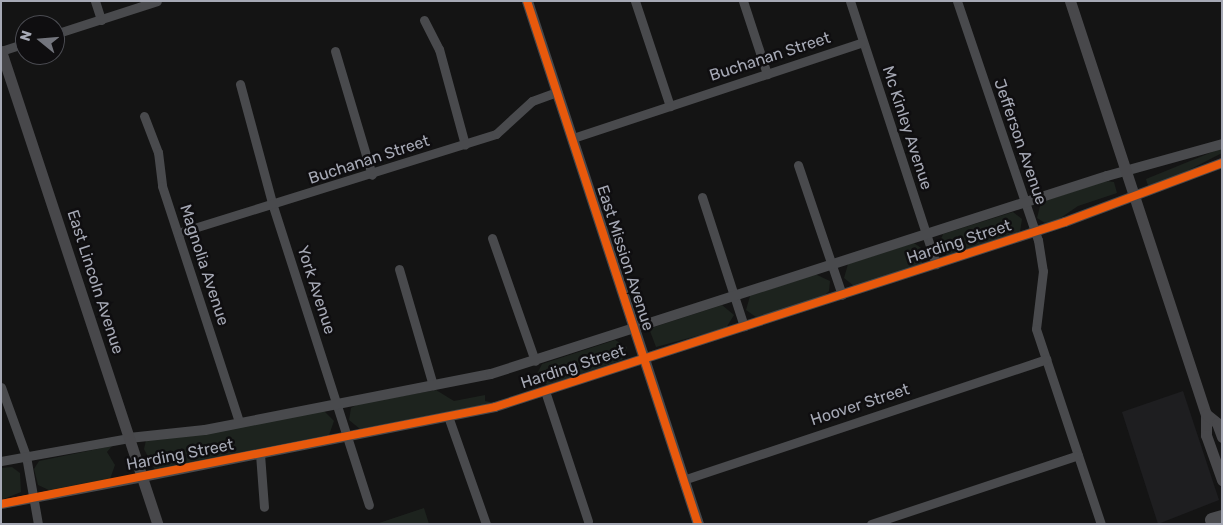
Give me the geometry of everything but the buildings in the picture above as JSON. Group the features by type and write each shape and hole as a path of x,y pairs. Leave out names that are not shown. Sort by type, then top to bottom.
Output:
{"main road":[{"name":"East Mission Avenue","path":"527,1 698,524"},
{"path":"1070,1 1206,414 1206,435 1222,480"},
{"name":"East Lincoln Avenue","path":"1,51 157,524"},
{"path":"1206,414 1217,423 1222,437"}],"street":[{"path":"95,1 101,20"},
{"path":"65,31 157,1"},
{"path":"636,1 670,106"},
{"path":"743,1 767,74"},
{"name":"Mc Kinley Avenue","path":"850,1 936,264"},
{"name":"Jefferson Avenue","path":"957,1 1035,232 1043,271 1035,320 1100,524"},
{"path":"424,20 439,49 465,145"},
{"name":"Buchanan Street","path":"573,138 863,42"},
{"path":"1,51 15,46"},
{"path":"335,50 372,175"},
{"name":"York Avenue","path":"240,84 272,203 369,505"},
{"name":"Buchanan Street","path":"178,233 272,203 372,175 496,134 532,102 558,92"},
{"name":"Magnolia Avenue","path":"144,116 178,233 239,422"},
{"name":"Harding Street","path":"1,460 239,422 434,385 535,361 1024,203 1222,144"},
{"name":"Harding Street","path":"1,504 348,435 449,419 545,391 1035,232 1135,198 1222,163"},
{"path":"798,165 842,294"},
{"path":"702,197 744,326"},
{"path":"492,238 535,361"},
{"path":"399,269 434,385"},
{"name":"Hoover Street","path":"683,480 1046,359"},
{"path":"1,387 26,456 35,498 38,524"},
{"path":"545,391 588,521"},
{"path":"449,419 486,524"},
{"path":"260,454 264,507"},
{"path":"871,524 1078,455"}],"shaded area":[{"path":"1222,148 1222,153 1187,171 1150,188 1147,183 1146,179"},
{"path":"1106,181 1114,182 1117,193 1078,206 1059,219 1045,223 1037,218 1041,202"},
{"path":"1013,212 1022,219 1020,232 947,255 938,247 943,234"},
{"path":"914,243 924,250 922,264 854,286 844,278 848,264"},
{"path":"815,274 830,281 829,291 823,297 756,317 746,310 750,296"},
{"path":"722,305 734,315 726,328 656,347 650,331 654,327"},
{"path":"615,340 627,347 622,360 547,385 535,378 542,364"},
{"path":"436,390 454,401 485,395 485,401 494,403 360,429 349,420 351,408 358,404"},
{"path":"1183,391 1219,500 1158,524 1122,412"},
{"path":"324,411 334,421 329,435 155,470 144,449 146,440"},
{"path":"112,446 107,452 115,465 110,479 51,491 38,485 34,469 39,461"},
{"path":"12,467 20,473 21,492 1,500 1,468"},
{"path":"424,508 429,524 376,524"}],"cycle path":[{"path":"527,1 698,524"},
{"path":"1,504 495,407 1065,222 1222,163"}]}
